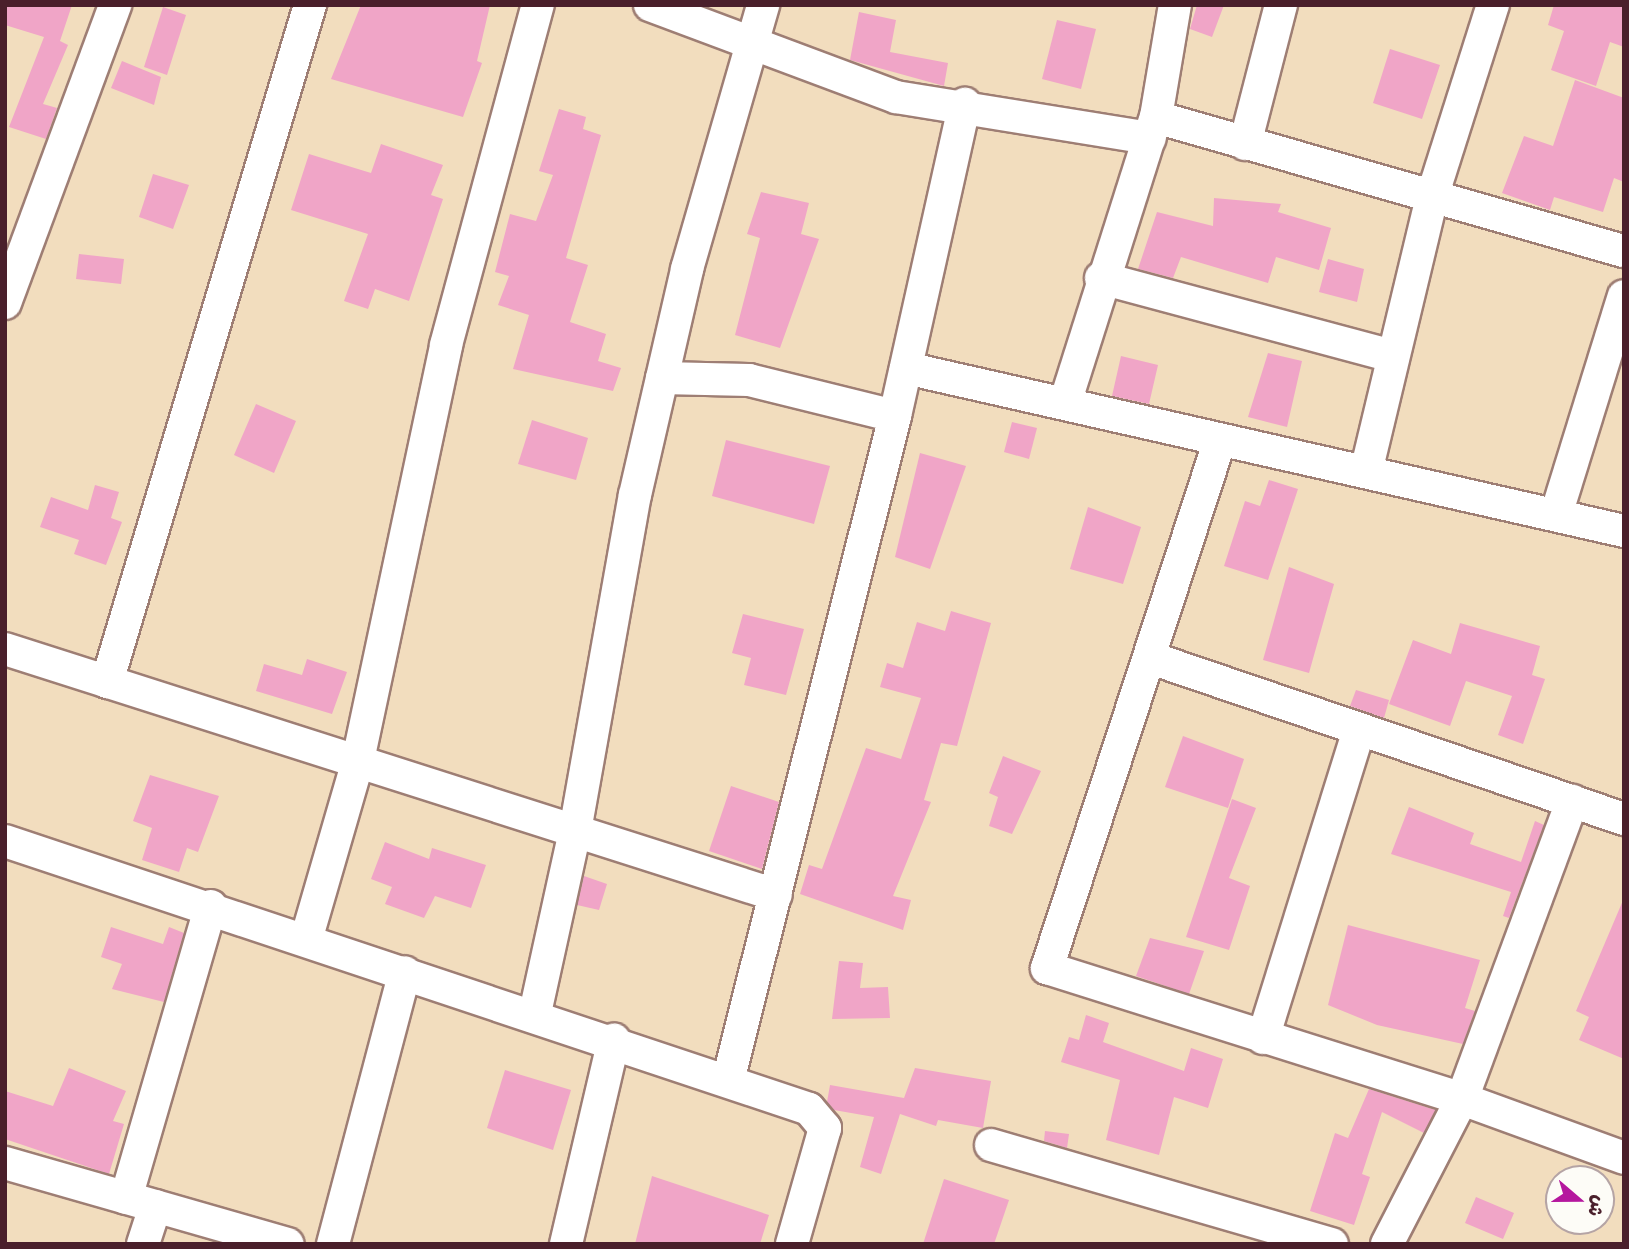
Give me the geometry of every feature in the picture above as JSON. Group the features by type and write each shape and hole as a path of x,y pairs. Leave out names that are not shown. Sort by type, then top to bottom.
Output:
{"street":[{"path":"5,303 115,5"},
{"path":"107,682 310,5"},
{"path":"306,940 357,765 446,345 538,5"},
{"path":"650,5 749,38 851,83 896,97 1153,128 1245,144 1624,251"},
{"path":"535,1013 575,831 662,377 749,38 764,5"},
{"path":"1066,400 1101,278 1153,128 1174,5"},
{"path":"1245,144 1281,5"},
{"path":"1366,472 1432,197 1493,5"},
{"path":"728,1080 895,416 965,104"},
{"path":"1101,278 1392,356"},
{"path":"1556,515 1624,296"},
{"path":"906,368 1066,400 1220,440 1624,531"},
{"path":"662,377 749,380 895,416"},
{"path":"1220,440 1151,658 1047,968 1462,1099 1624,1158"},
{"path":"5,649 357,765 776,895"},
{"path":"1151,658 1624,819"},
{"path":"1264,1038 1359,730"},
{"path":"1387,1244 1462,1099 1572,801"},
{"path":"6,846 211,906 306,940 614,1040 821,1115 825,1128 792,1244"},
{"path":"143,1244 140,1202 211,906"},
{"path":"333,1244 405,972"},
{"path":"566,1244 614,1040"},
{"path":"991,1145 1332,1244"},
{"path":"5,1163 288,1244"}],"building":[{"path":"5,5 72,5 60,41 68,45 43,104 57,108 46,139 9,127 44,37 5,25"},
{"path":"361,5 490,5 477,61 482,63 463,117 331,79"},
{"path":"1197,5 1224,5 1212,37 1190,29"},
{"path":"1554,5 1624,5 1624,47 1610,42 1596,86 1551,70 1564,31 1548,25"},
{"path":"163,7 186,15 167,75 144,67"},
{"path":"859,12 896,20 890,52 948,63 944,86 850,60"},
{"path":"1057,20 1096,29 1081,89 1042,79"},
{"path":"1390,49 1440,65 1422,119 1373,103"},
{"path":"122,61 161,77 154,105 111,88"},
{"path":"1575,80 1624,98 1624,182 1614,178 1603,212 1554,197 1550,210 1502,193 1524,136 1553,146"},
{"path":"559,109 586,117 583,129 601,135 566,258 588,265 570,322 606,334 598,361 621,368 613,391 513,369 529,315 498,305 509,276 495,272 510,214 536,221 553,175 539,171"},
{"path":"381,144 443,165 431,195 443,199 409,301 375,289 368,309 344,301 368,234 291,210 309,154 371,173"},
{"path":"153,174 189,185 173,229 139,217"},
{"path":"761,192 809,203 801,234 819,239 780,348 735,335 760,238 747,234"},
{"path":"1214,198 1281,204 1278,212 1331,228 1319,270 1276,257 1268,283 1181,257 1173,278 1138,269 1157,212 1213,226"},
{"path":"79,254 124,259 121,284 76,279"},
{"path":"1328,259 1364,269 1357,302 1319,292"},
{"path":"1268,353 1302,361 1287,427 1248,417"},
{"path":"1121,356 1158,365 1149,404 1112,396"},
{"path":"256,404 296,421 274,473 234,455"},
{"path":"532,420 588,438 576,480 518,464"},
{"path":"1012,422 1037,428 1029,459 1004,452"},
{"path":"726,440 830,466 814,524 712,496"},
{"path":"920,453 966,466 930,569 895,557"},
{"path":"1269,480 1298,489 1268,580 1224,566 1245,501 1260,506"},
{"path":"95,485 119,492 111,518 122,522 106,565 74,554 79,540 40,527 51,497 88,510"},
{"path":"1088,507 1141,527 1123,584 1070,569"},
{"path":"1289,567 1334,584 1309,673 1263,660"},
{"path":"951,611 991,623 957,746 941,743 924,800 931,802 893,896 911,900 903,930 800,894 809,865 822,869 866,748 901,759 921,698 880,687 887,663 903,668 917,622 945,631"},
{"path":"743,614 804,629 786,695 744,685 751,658 732,653"},
{"path":"1460,623 1540,646 1532,675 1545,679 1523,744 1498,735 1512,696 1466,681 1450,726 1389,704 1413,640 1451,654"},
{"path":"307,659 347,672 332,714 256,691 264,664 302,675"},
{"path":"1356,690 1389,700 1384,718 1350,706"},
{"path":"1183,736 1244,759 1228,808 1165,787"},
{"path":"1003,756 1041,771 1012,834 989,826 998,797 989,793"},
{"path":"150,775 219,796 198,852 187,848 179,872 142,860 152,828 133,821"},
{"path":"731,786 779,802 762,869 709,851"},
{"path":"1232,799 1256,808 1229,878 1250,886 1229,950 1186,937"},
{"path":"1409,807 1474,833 1470,844 1521,862 1535,821 1544,825 1509,918 1503,916 1511,892 1391,854"},
{"path":"385,842 429,859 432,848 486,865 471,908 435,896 424,918 385,904 392,887 371,879"},
{"path":"584,876 607,884 599,910 577,905"},
{"path":"1624,898 1624,1059 1579,1040 1589,1017 1576,1011"},
{"path":"1348,925 1480,960 1465,1008 1475,1011 1463,1044 1377,1025 1328,1005"},
{"path":"111,927 163,944 169,927 184,933 164,1002 112,989 122,964 101,957"},
{"path":"1150,938 1204,951 1189,994 1136,976"},
{"path":"839,961 863,963 860,988 888,987 890,1018 832,1019"},
{"path":"1086,1015 1109,1023 1103,1042 1184,1071 1191,1048 1223,1059 1208,1108 1174,1097 1159,1155 1106,1140 1120,1080 1061,1062 1069,1037 1079,1040"},
{"path":"69,1068 126,1091 113,1121 124,1124 109,1174 5,1139 5,1091 53,1106"},
{"path":"915,1068 991,1081 983,1128 938,1120 936,1126 900,1114 881,1174 860,1167 874,1117 834,1110 827,1102 830,1085 904,1098"},
{"path":"505,1070 571,1090 553,1150 487,1128"},
{"path":"1369,1089 1436,1110 1424,1133 1382,1112 1362,1174 1370,1177 1354,1225 1310,1211 1335,1133 1348,1138"},
{"path":"1045,1131 1069,1134 1067,1148 1044,1141"},
{"path":"652,1176 769,1215 760,1244 635,1244"},
{"path":"944,1179 1009,1200 994,1244 923,1244"},
{"path":"1476,1197 1514,1213 1503,1239 1465,1223"}]}
